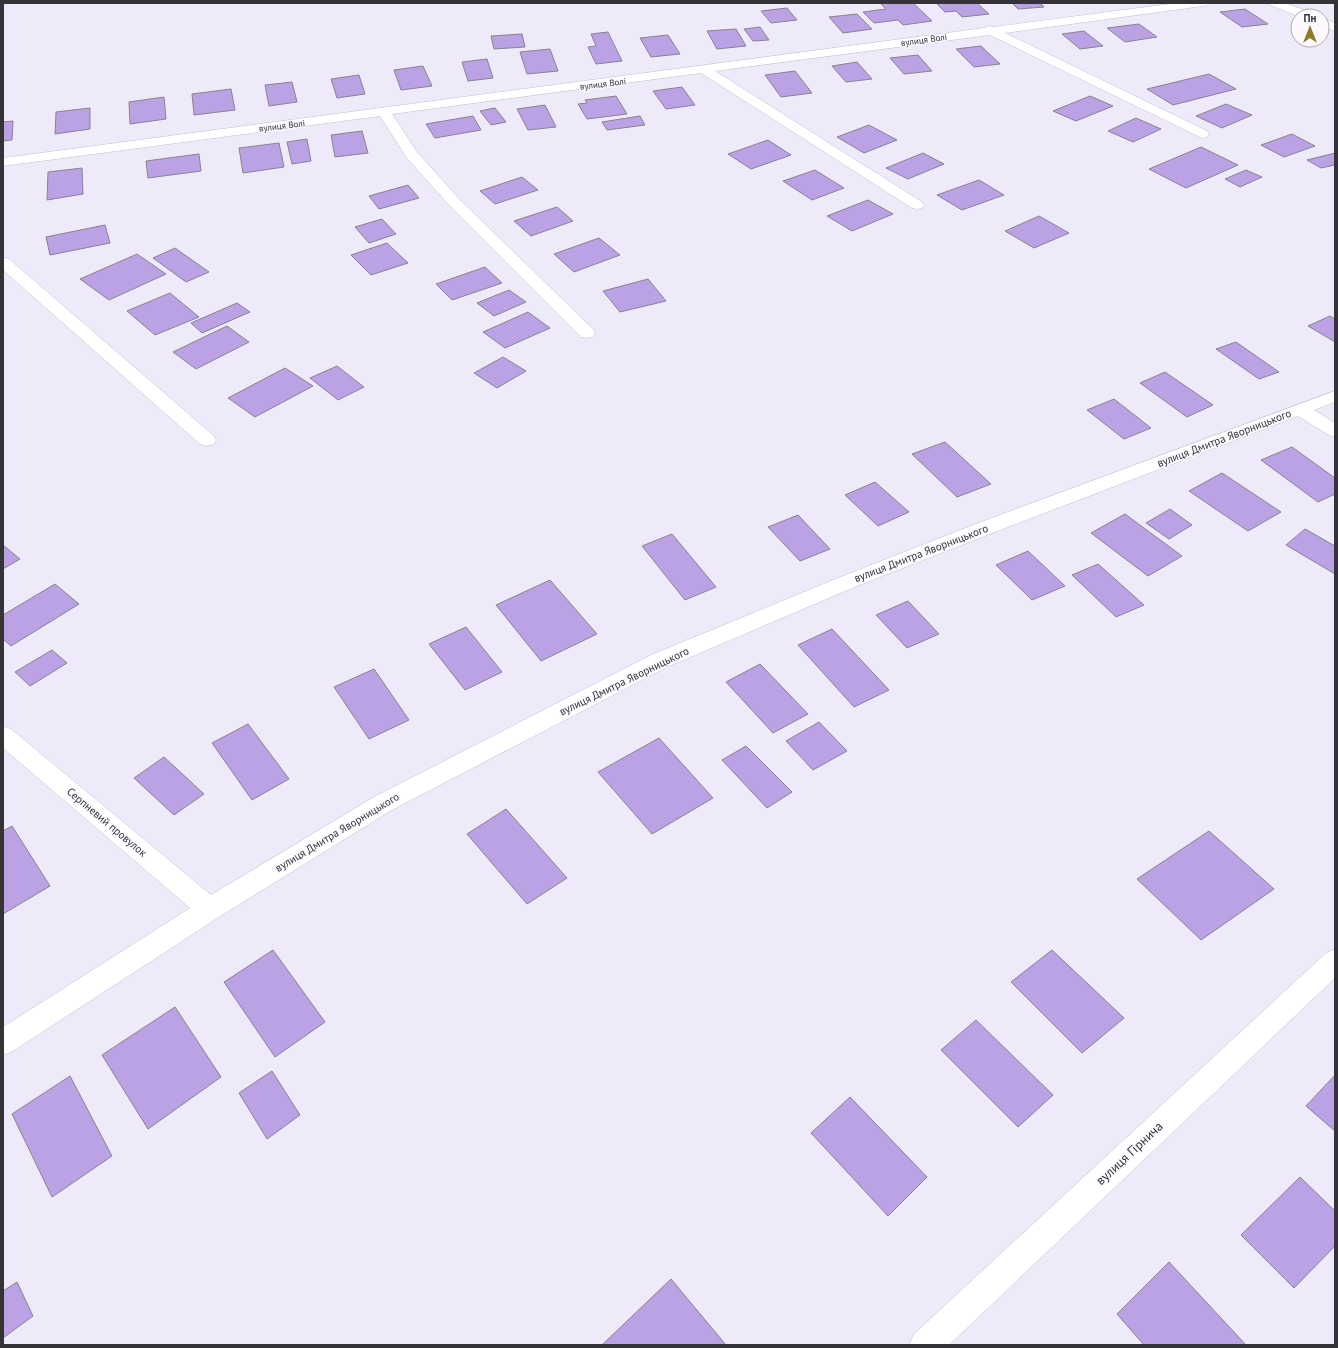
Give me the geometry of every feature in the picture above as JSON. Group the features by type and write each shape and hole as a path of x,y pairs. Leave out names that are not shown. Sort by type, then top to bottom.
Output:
{"street":[{"name":"вулиця Волі","path":"3,162 704,70 989,30 1203,3"},
{"path":"1274,3 1290,9"},
{"path":"989,30 1202,134"},
{"path":"704,70 917,205"},
{"path":"384,112 412,155 455,203 587,333"},
{"path":"3,262 207,440"},
{"name":"вулиця Дмитра Яворницького","path":"3,1042 210,909 382,804 659,661 850,581 988,527 1335,396"},
{"path":"1300,410 1335,431"},
{"name":"Серпневий провулок","path":"3,735 210,909"},
{"name":"вулиця Гірнича","path":"925,1345 1335,961"}],"building":[{"path":"880,3 913,3 932,21 903,25 898,20 874,23 863,12 886,9"},
{"path":"936,3 977,3 989,14 962,17 956,11 945,12"},
{"path":"1012,3 1040,3 1044,7 1018,9"},
{"path":"787,8 797,20 771,23 761,11"},
{"path":"1245,9 1268,24 1242,27 1220,12"},
{"path":"857,14 872,29 843,33 829,17"},
{"path":"1139,24 1157,37 1125,42 1107,28"},
{"path":"760,27 769,40 753,41 744,29"},
{"path":"736,29 746,46 717,49 707,31"},
{"path":"1084,31 1103,46 1080,49 1062,34"},
{"path":"608,32 622,61 596,64 588,47 596,46 591,34"},
{"path":"522,34 525,47 494,49 491,36"},
{"path":"668,35 680,54 651,57 640,38"},
{"path":"981,46 1000,64 974,67 956,49"},
{"path":"550,49 558,71 527,74 520,52"},
{"path":"918,55 932,71 904,74 890,58"},
{"path":"487,59 493,78 468,81 462,62"},
{"path":"857,62 872,79 846,82 832,66"},
{"path":"423,66 432,86 401,90 394,70"},
{"path":"795,71 812,93 781,97 765,75"},
{"path":"1209,74 1236,89 1173,105 1147,89"},
{"path":"359,75 365,94 337,98 331,79"},
{"path":"292,82 297,102 269,106 265,85"},
{"path":"682,87 695,105 666,109 653,91"},
{"path":"231,89 235,110 194,115 192,94"},
{"path":"616,96 627,114 587,119 578,104 587,103 585,100"},
{"path":"1090,96 1113,106 1076,121 1053,111"},
{"path":"164,97 166,119 130,124 129,102"},
{"path":"1226,104 1252,115 1222,128 1196,116"},
{"path":"545,105 556,127 528,130 517,109"},
{"path":"90,108 90,129 55,134 56,112"},
{"path":"495,108 506,122 491,125 480,111"},
{"path":"473,116 481,130 435,138 426,124"},
{"path":"640,116 645,125 607,130 602,122"},
{"path":"1136,118 1161,129 1133,142 1108,131"},
{"path":"13,121 12,140 3,141 3,122"},
{"path":"869,125 897,140 864,153 837,137"},
{"path":"362,131 368,153 335,157 331,135"},
{"path":"1292,134 1315,146 1284,157 1261,145"},
{"path":"307,139 311,161 292,164 287,142"},
{"path":"768,140 791,155 751,169 728,154"},
{"path":"279,143 284,167 243,173 239,148"},
{"path":"1201,147 1238,165 1186,188 1149,169"},
{"path":"923,153 944,164 908,179 886,168"},
{"path":"1335,153 1335,165 1321,168 1307,160"},
{"path":"199,154 201,171 148,178 146,161"},
{"path":"82,168 83,194 47,200 48,172"},
{"path":"815,170 844,188 812,200 783,181"},
{"path":"1246,170 1262,177 1240,187 1225,179"},
{"path":"522,177 538,190 495,204 480,191"},
{"path":"979,180 1004,195 962,210 937,195"},
{"path":"408,185 419,198 379,209 369,196"},
{"path":"868,200 893,214 852,231 827,216"},
{"path":"557,207 573,221 531,236 514,221"},
{"path":"1039,216 1069,233 1034,248 1005,231"},
{"path":"382,219 396,234 369,243 355,227"},
{"path":"105,225 110,243 50,255 46,237"},
{"path":"599,238 620,255 574,272 554,254"},
{"path":"387,243 408,263 371,275 351,255"},
{"path":"175,248 209,272 186,282 153,258"},
{"path":"137,254 166,274 109,300 80,279"},
{"path":"485,267 502,283 452,300 436,284"},
{"path":"648,279 666,301 620,312 603,291"},
{"path":"509,290 526,302 494,316 477,303"},
{"path":"170,293 199,317 155,335 127,311"},
{"path":"237,303 250,312 202,333 191,323"},
{"path":"528,312 550,328 505,348 483,332"},
{"path":"1330,316 1335,319 1335,342 1308,326"},
{"path":"227,326 249,342 196,369 173,352"},
{"path":"1236,342 1279,372 1259,379 1216,349"},
{"path":"503,357 526,371 497,388 474,373"},
{"path":"337,366 364,387 338,400 310,378"},
{"path":"285,368 313,386 255,417 228,398"},
{"path":"1165,372 1213,405 1187,417 1140,383"},
{"path":"1114,399 1151,428 1124,439 1087,410"},
{"path":"945,442 991,484 957,497 912,454"},
{"path":"1292,447 1335,478 1335,494 1318,502 1261,460"},
{"path":"1222,473 1281,512 1248,531 1189,491"},
{"path":"875,482 909,512 878,526 845,495"},
{"path":"1170,509 1192,525 1169,539 1146,523"},
{"path":"1125,514 1182,556 1148,576 1091,533"},
{"path":"798,515 830,549 800,561 768,527"},
{"path":"1305,529 1335,546 1335,574 1286,545"},
{"path":"672,534 716,587 685,600 642,546"},
{"path":"3,545 20,559 3,569"},
{"path":"1028,551 1065,586 1032,600 996,565"},
{"path":"1098,564 1144,605 1116,617 1072,575"},
{"path":"550,580 597,634 541,661 496,605"},
{"path":"55,584 79,604 11,646 3,639 3,615"},
{"path":"908,601 939,634 907,648 876,615"},
{"path":"466,627 502,672 465,690 429,644"},
{"path":"832,629 889,690 854,707 798,645"},
{"path":"52,650 67,663 30,686 15,672"},
{"path":"760,664 808,714 773,733 726,682"},
{"path":"374,669 409,720 369,739 334,687"},
{"path":"819,722 847,751 813,770 786,741"},
{"path":"248,724 289,779 252,800 212,743"},
{"path":"659,738 713,798 652,834 598,772"},
{"path":"746,746 792,792 767,808 722,760"},
{"path":"164,757 204,794 174,815 134,778"},
{"path":"506,809 567,878 527,904 467,834"},
{"path":"12,826 50,886 3,914 3,831"},
{"path":"1209,831 1274,889 1201,940 1137,879"},
{"path":"273,950 325,1022 275,1057 224,982"},
{"path":"1052,950 1124,1018 1082,1053 1011,982"},
{"path":"175,1007 221,1077 148,1129 102,1055"},
{"path":"976,1020 1053,1095 1018,1127 941,1050"},
{"path":"272,1071 300,1115 267,1139 239,1093"},
{"path":"1335,1075 1335,1131 1306,1106"},
{"path":"70,1076 112,1156 52,1197 12,1114"},
{"path":"850,1097 927,1177 888,1216 811,1133"},
{"path":"1300,1177 1335,1211 1335,1246 1294,1288 1241,1235"},
{"path":"1169,1262 1246,1345 1144,1345 1117,1314"},
{"path":"671,1279 726,1345 602,1345"},
{"path":"17,1282 33,1316 3,1338 3,1291"}]}
